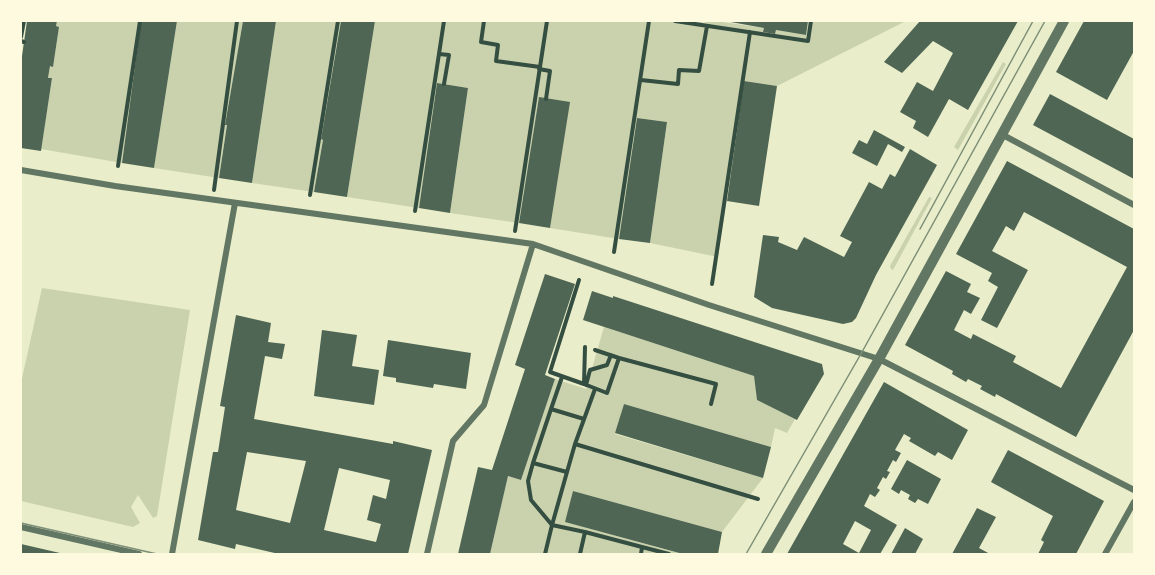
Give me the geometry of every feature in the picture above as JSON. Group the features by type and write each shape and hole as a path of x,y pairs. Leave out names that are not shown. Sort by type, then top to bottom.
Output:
{"street":[{"path":"766,554 879,359 1064,21"},
{"path":"1002,135 1134,205"},
{"path":"21,170 235,203 533,244 709,305 879,359 1134,490"},
{"path":"172,554 235,203"},
{"path":"427,554 453,441 484,405 533,244"},
{"path":"1105,554 1134,502"},
{"path":"21,527 139,554"}],"path":[{"path":"22,40 24,21"},
{"path":"118,166 140,21"},
{"path":"214,181 231,79 237,21"},
{"path":"310,195 338,21"},
{"path":"415,211 444,21"},
{"path":"484,21 481,42 498,45 496,61 550,71 546,99"},
{"path":"515,226 547,21"},
{"path":"614,252 649,21"},
{"path":"675,21 808,41 811,21"},
{"path":"641,80 678,84 679,70 699,71 706,26"},
{"path":"712,284 750,32"},
{"path":"439,54 448,55 444,84"},
{"path":"579,280 550,372 607,393 619,358 595,350"},
{"path":"585,347 585,384"},
{"path":"585,384 590,370 607,365 610,355"},
{"path":"619,358 716,384 711,404"},
{"path":"562,376 528,481 531,500 552,525 669,554"},
{"path":"545,554 575,444 595,389"},
{"path":"551,409 584,419"},
{"path":"575,444 758,499"},
{"path":"533,463 567,472"},
{"path":"580,554 585,532"},
{"path":"641,554 642,547"}],"green space":[{"path":"57,21 141,21 122,163 41,149 52,78 48,78 50,66 53,66 59,27 56,26"},
{"path":"177,21 243,21 225,125 227,125 219,178 154,168"},
{"path":"276,21 341,21 314,192 252,183"},
{"path":"375,21 693,21 705,23 705,21 716,21 764,28 764,32 775,34 776,30 806,35 808,21 906,21 777,86 744,81 718,257 650,243 667,122 637,118 619,239 550,228 539,98 519,223 450,213 468,88 437,83 419,208 347,197"},
{"path":"1003,62 1006,64 958,150 954,147"},
{"path":"929,197 932,198 893,270 891,269 890,266"},
{"path":"42,288 190,310 157,516 153,518 138,495 131,507 140,523 133,527 21,501 21,383"},
{"path":"604,327 754,376 757,400 795,419 787,433 775,428 771,447 624,404 615,434 763,478 722,532 573,491 566,522 683,554 490,554 508,476 521,480 555,379 586,389"}],"building":[{"path":"27,21 57,21 56,26 59,27 53,67 50,66 48,78 52,78 41,151 21,148 21,63"},
{"path":"141,21 177,21 154,168 122,163"},
{"path":"243,21 276,21 252,183 219,178 227,125 225,125"},
{"path":"341,21 375,21 347,197 314,192"},
{"path":"725,21 808,21 806,35 776,30 775,34 763,32 764,28"},
{"path":"920,21 1018,21 968,110 949,99 928,137 913,128 916,121 900,112 917,82 933,91 953,53 933,41 902,73 884,62"},
{"path":"1084,21 1134,21 1134,51 1107,100 1056,72"},
{"path":"744,81 777,86 759,206 727,201"},
{"path":"437,83 468,88 450,213 419,208"},
{"path":"1050,94 1134,139 1134,179 1033,125"},
{"path":"539,97 570,102 550,228 519,223"},
{"path":"637,118 667,122 650,243 619,239"},
{"path":"874,130 905,147 902,152 888,144 877,166 852,153 859,140 867,144"},
{"path":"910,149 937,165 852,322 843,324 772,308 754,297 763,235 779,237 778,242 797,250 804,237 844,257 852,242 840,236 869,182 882,189 890,174 895,177"},
{"path":"1007,161 1134,229 1134,330 1076,437 996,394 995,397 980,389 982,386 968,379 966,382 952,374 953,371 905,345 946,271 971,284 967,292 980,298 971,314 964,310 954,330 971,339 973,334 1016,356 1013,362 1061,388 1127,267 1024,212 1014,231 1006,226 992,251 1028,270 997,328 981,320 998,287 988,281 992,273 956,254"},
{"path":"545,274 575,284 545,375 555,379 521,480 508,476 490,554 458,554 478,467 492,470 525,369 515,365"},
{"path":"592,291 822,364 824,374 797,420 757,400 754,376 583,320"},
{"path":"236,315 271,323 268,342 285,344 282,359 265,356 254,419 393,444 393,441 432,450 408,554 279,554 236,544 235,549 198,540 213,452 218,452 225,407 220,406","holes":["247,452 306,461 290,523 236,510","339,468 390,480 386,499 373,495 367,520 381,524 376,542 324,530"]},
{"path":"322,330 357,335 352,366 379,370 374,405 314,396"},
{"path":"388,340 471,353 466,389 434,384 433,388 396,382 396,378 383,376"},
{"path":"884,382 968,430 952,460 938,452 935,456 909,441 911,438 904,434 895,450 901,453 896,462 893,460 887,471 890,472 886,479 883,477 877,488 880,490 875,497 870,494 864,506 897,525 880,554 787,554","holes":["855,521 871,530 859,553 843,544"]},
{"path":"624,404 771,447 763,478 615,433"},
{"path":"1008,450 1104,501 1076,554 1038,554 1044,542 1041,540 1053,516 991,482"},
{"path":"907,460 941,479 928,504 918,499 915,503 908,499 910,495 901,490 899,494 891,489"},
{"path":"573,491 722,532 718,554 683,554 565,522"},
{"path":"977,508 996,517 979,548 990,554 952,554"},
{"path":"905,528 923,539 915,554 891,554"},
{"path":"21,544 60,553 60,554 21,554"}],"tram line":[{"path":"920,229 1033,21"},
{"path":"746,554 862,352 1045,21"},
{"path":"21,523 157,554"}]}
